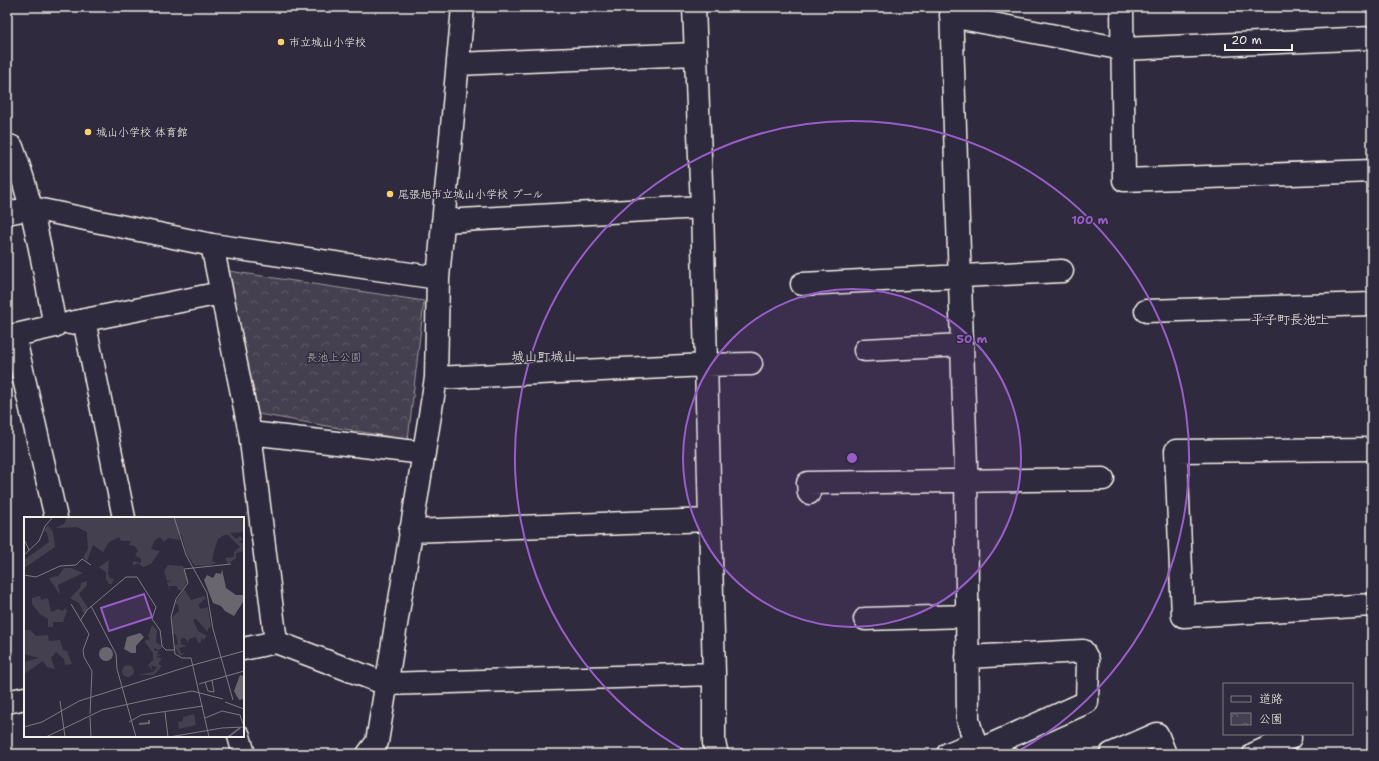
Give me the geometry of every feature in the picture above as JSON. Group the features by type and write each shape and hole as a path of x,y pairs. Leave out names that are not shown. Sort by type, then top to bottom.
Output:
{"street":[{"path":"368,754 377,742 436,378 438,278 463,7"},
{"path":"694,7 702,207 714,674 714,743 717,754"},
{"path":"1122,7 1124,180 1372,171"},
{"path":"976,749 968,720 966,481 951,12 1123,49 1372,38"},
{"path":"458,64 695,54"},
{"path":"7,145 12,147 32,208 55,326"},
{"path":"443,221 702,207"},
{"path":"7,213 32,208 212,245 438,278"},
{"path":"212,245 250,433 276,642"},
{"path":"802,284 1062,271"},
{"path":"56,517 11,336 221,293"},
{"path":"1146,310 1372,304"},
{"path":"84,320 124,517"},
{"path":"865,350 962,345"},
{"path":"436,378 751,364"},
{"path":"250,433 424,453"},
{"path":"1372,448 1176,451 1183,616 1372,605"},
{"path":"809,493 808,483 1103,479"},
{"path":"410,531 710,520"},
{"path":"865,619 967,616"},
{"path":"244,649 276,642 386,684 714,674"},
{"path":"948,754 976,749 1087,702 1088,660 1083,651 967,657"},
{"path":"7,702 24,698"},
{"path":"1111,754 1157,734 1165,754"},
{"path":"239,737 244,754"},
{"path":"1254,754 1290,738"}],"green space":[{"name":"長池上公園","path":"229,271 424,301 408,440 258,414"}],"place":[{"name":"市立城山小学校","path":"281,42"},
{"name":"城山小学校 体育館","path":"88,132"},
{"name":"尾張旭市立城山小学校 プール","path":"390,194"}],"district":[{"name":"平子町長池上","path":"1290,319"},
{"name":"城山町城山","path":"544,356"}]}
